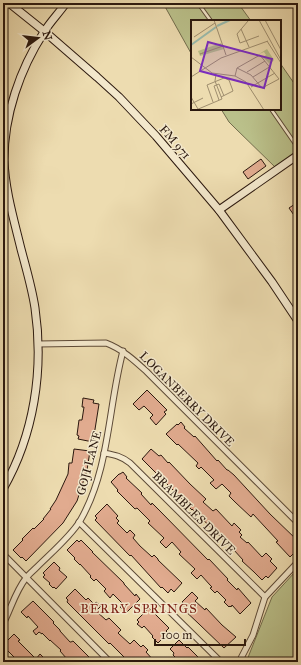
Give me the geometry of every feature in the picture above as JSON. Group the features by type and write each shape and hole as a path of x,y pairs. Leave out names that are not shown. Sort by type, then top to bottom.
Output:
{"main road":[{"name":"FM 971","path":"9,3 97,76 137,115 219,210 272,282 298,321"},
{"path":"3,489 13,472 26,439 34,404 38,370 38,344 35,308 6,183 4,159 9,113 24,67 44,31 66,3"},
{"path":"219,210 298,155"}],"street":[{"name":"LOGANBERRY DRIVE","path":"38,344 106,343 123,351 152,377 298,523"},
{"name":"GOJI LANE","path":"3,624 14,597 26,577 66,538 79,522 91,498 99,475 104,453 123,351"},
{"name":"BRAMBLES DRIVE","path":"104,453 119,456 130,463 264,597"},
{"path":"79,522 221,662"},
{"path":"3,554 110,662"},
{"path":"239,662 253,634 264,597 298,562"}],"lane":[{"path":"198,3 210,20"},
{"path":"272,110 298,148"}],"green space":[{"path":"163,3 238,3 250,20 191,20 191,53"},
{"path":"281,64 298,89 298,152 275,167 229,122 222,110 281,110"},
{"path":"295,572 298,575 298,662 252,662 247,660 272,597"}],"building":[{"path":"261,159 266,166 248,179 243,172"},
{"path":"298,202 298,221 289,208"},
{"path":"147,390 167,410 164,412 166,414 156,425 150,418 153,415 144,406 139,410 133,404"},
{"path":"83,398 94,400 93,403 99,404 93,442 78,439 79,436 77,435 79,420 82,420 84,407 82,407"},
{"path":"181,422 185,427 184,428 194,437 195,436 217,461 218,460 234,475 270,514 298,541 298,549 290,557 276,542 278,541 253,514 251,517 235,502 229,496 231,493 222,484 216,489 210,483 214,480 201,467 199,469 196,466 198,463 166,434"},
{"path":"74,449 90,451 87,470 77,501 63,523 26,561 13,550 33,528 34,529 44,519 51,509 68,474 69,463 72,463"},
{"path":"151,449 159,456 161,455 168,463 169,462 206,499 203,502 213,511 216,509 232,526 234,523 241,530 239,532 242,535 240,537 247,543 248,542 262,557 266,553 272,559 270,561 277,568 268,578 266,576 262,580 242,561 243,560 233,549 142,459"},
{"path":"123,472 127,477 126,478 142,493 141,494 151,505 152,503 208,560 209,559 237,590 238,588 251,603 240,614 232,605 229,607 224,602 226,600 217,591 215,593 210,588 212,587 201,575 197,579 191,573 195,569 179,554 181,552 172,542 166,548 160,542 164,538 148,523 150,521 137,508 135,509 117,491 118,490 111,482"},
{"path":"107,504 118,516 116,518 119,521 117,523 127,533 130,530 135,535 133,538 140,546 152,557 154,555 182,583 174,592 171,589 168,593 162,587 161,588 131,555 130,556 95,520 97,518 95,516"},
{"path":"77,540 79,542 81,540 135,596 136,594 140,599 126,613 120,607 123,604 113,594 110,598 104,591 106,589 96,579 94,581 90,577 91,576 67,550"},
{"path":"54,562 60,568 59,570 67,577 56,589 54,587 53,588 43,577 45,575 43,573"},
{"path":"75,589 86,600 88,598 94,604 96,602 101,606 96,611 106,620 109,618 121,630 118,633 130,644 134,640 141,647 143,645 148,650 146,652 155,662 129,662 110,643 109,644 67,602 68,600 66,598"},
{"path":"192,592 198,598 195,601 205,610 206,608 236,637 224,648 181,607 184,604 182,602"},
{"path":"33,601 54,622 53,623 70,642 73,641 94,662 64,662 67,659 60,651 61,650 42,633 39,632 36,635 33,631 38,627 28,616 27,618 21,612"},
{"path":"149,608 169,628 166,631 168,633 158,643 144,626 142,628 137,624 139,622 137,620"},
{"path":"14,634 20,640 18,641 36,659 40,654 46,660 43,662 19,662 4,647 8,643 6,642"},
{"path":"179,640 200,659 196,662 180,662 173,655 174,653 170,649"}],"district":[{"name":"BERRY SPRINGS","path":"139,609"}]}
